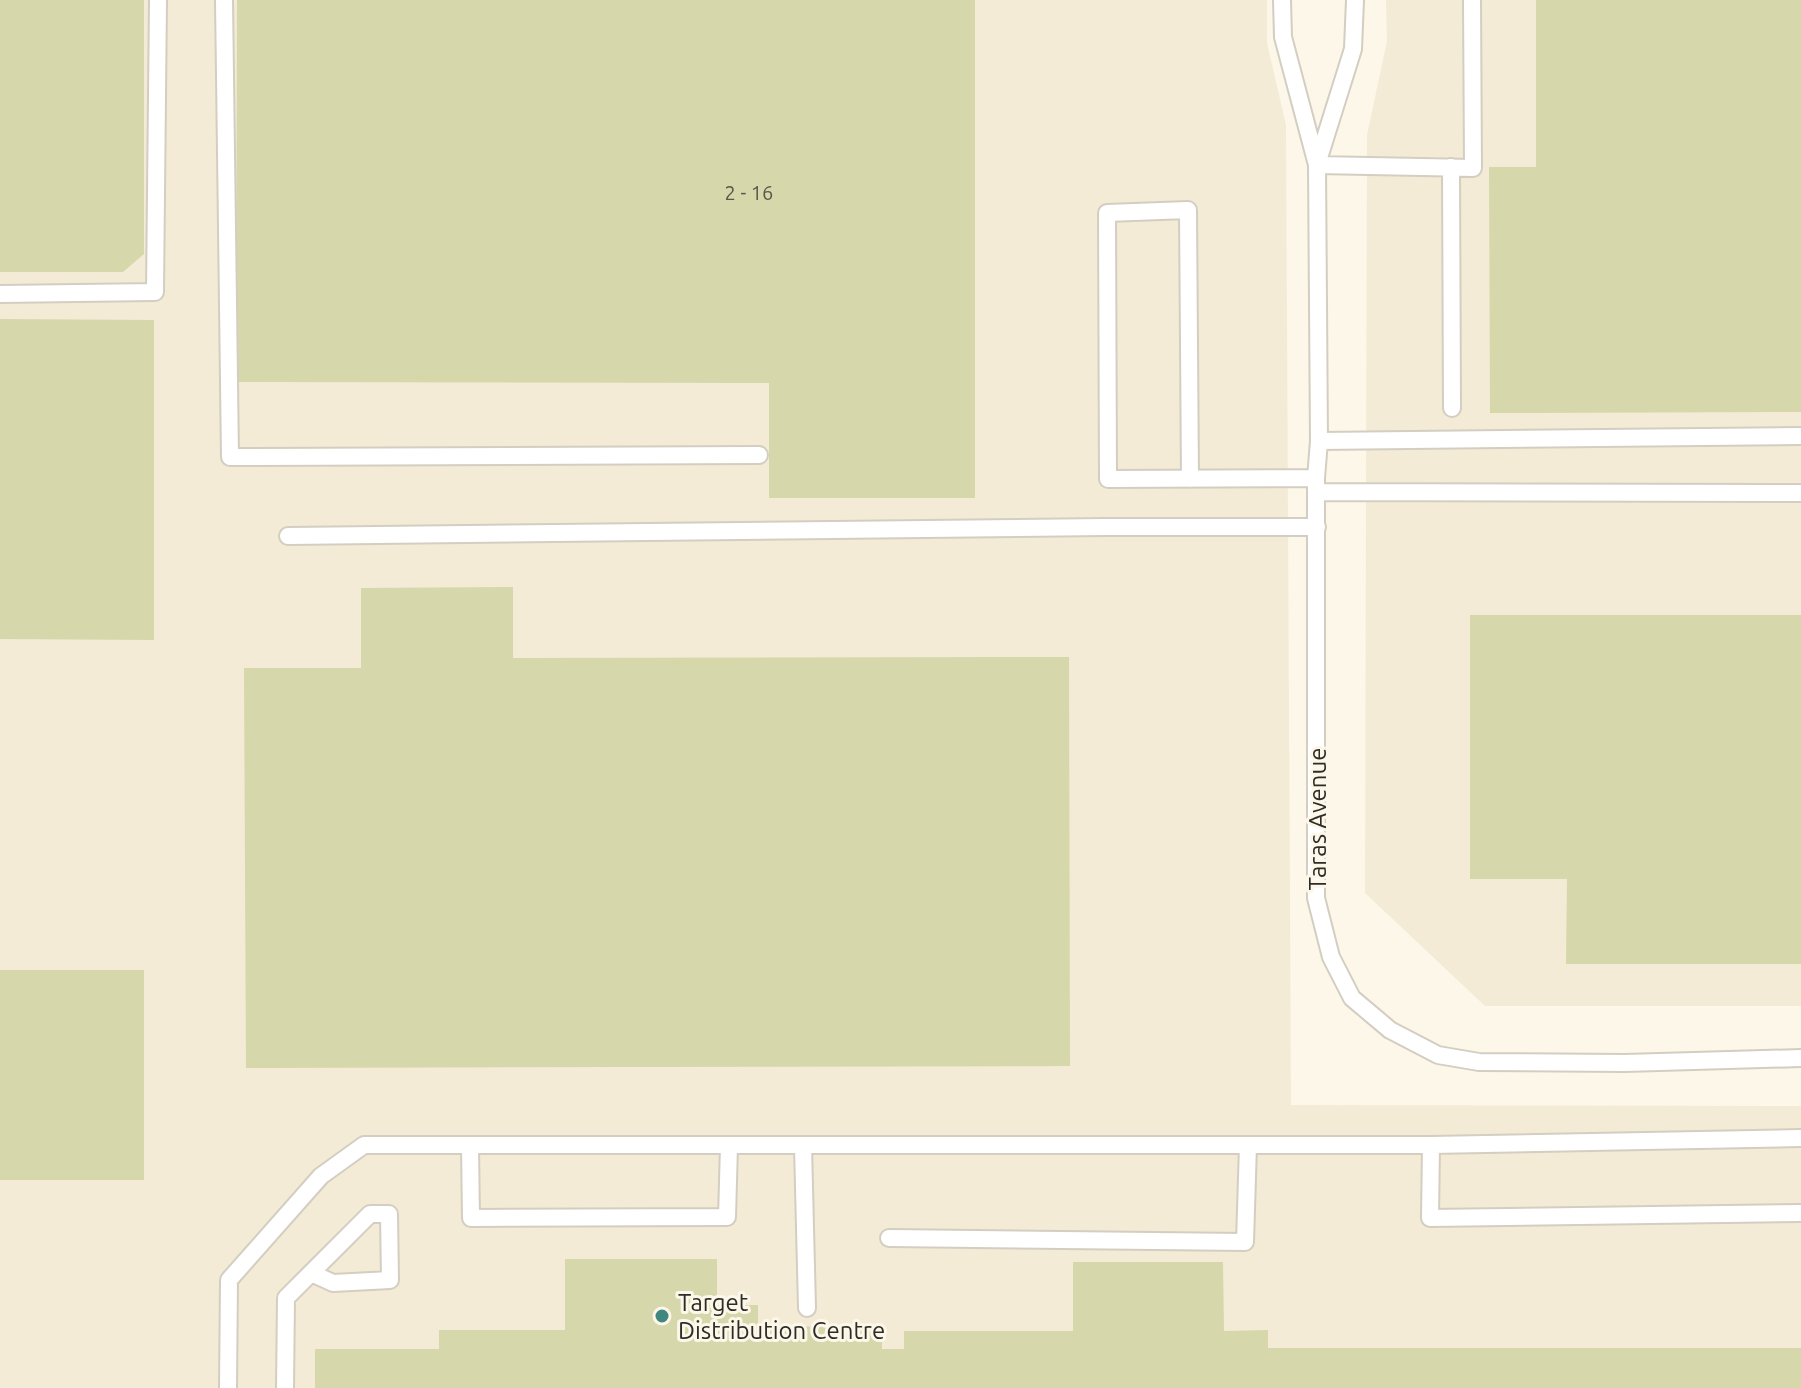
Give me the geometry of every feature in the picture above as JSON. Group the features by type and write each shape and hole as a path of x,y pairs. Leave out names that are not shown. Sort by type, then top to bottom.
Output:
{"lane":[{"path":"0,294 155,292 158,0"},
{"path":"224,0 230,457 759,455"},
{"name":"Taras Avenue","path":"1282,0 1283,37 1317,165 1316,898 1331,957 1352,998 1390,1030 1438,1055 1479,1062 1625,1063 1801,1058"},
{"name":"Taras Avenue","path":"1317,165 1353,49 1355,0"},
{"path":"1317,165 1473,168 1472,0"},
{"path":"1451,167 1452,408"},
{"path":"1190,479 1188,210 1107,213 1108,479 1801,493"},
{"path":"1319,441 1801,436"},
{"path":"288,536 1317,527"},
{"path":"228,1388 229,1280 321,1176 364,1145 1431,1145 1801,1138"},
{"path":"889,1238 1245,1242 1248,1145"},
{"path":"1431,1145 1430,1218 1801,1213"},
{"path":"470,1146 471,1218 727,1217 729,1146"},
{"path":"803,1146 807,1308"},
{"path":"285,1388 286,1298 311,1273 370,1214 389,1214 390,1280 333,1283 311,1273"}],"shaded area":[{"path":"0,0 1267,0 1267,43 1286,125 1291,1105 1801,1106 1801,1388 0,1388"},
{"path":"1386,0 1801,0 1801,1006 1485,1006 1365,893 1367,135 1387,41"}],"building":[{"path":"0,0 144,0 144,254 123,272 0,272"},
{"path":"237,0 975,0 975,498 769,498 769,383 236,382"},
{"path":"1536,0 1801,0 1801,412 1490,413 1489,167 1536,167"},
{"path":"0,319 154,320 154,640 0,639"},
{"path":"513,587 513,658 1069,657 1070,1066 246,1068 244,668 361,668 361,588"},
{"path":"1470,615 1801,615 1801,964 1566,964 1567,879 1470,879"},
{"path":"0,970 144,970 144,1180 0,1180"},
{"name":"Target Distribution Centre","path":"565,1259 717,1259 717,1305 758,1305 758,1326 882,1327 882,1349 904,1349 904,1331 1073,1331 1073,1262 1223,1262 1224,1331 1268,1330 1268,1348 1801,1348 1801,1388 315,1388 315,1349 439,1349 439,1330 565,1330"}],"place":[{"name":"Target Distribution Centre","path":"662,1316"}]}
